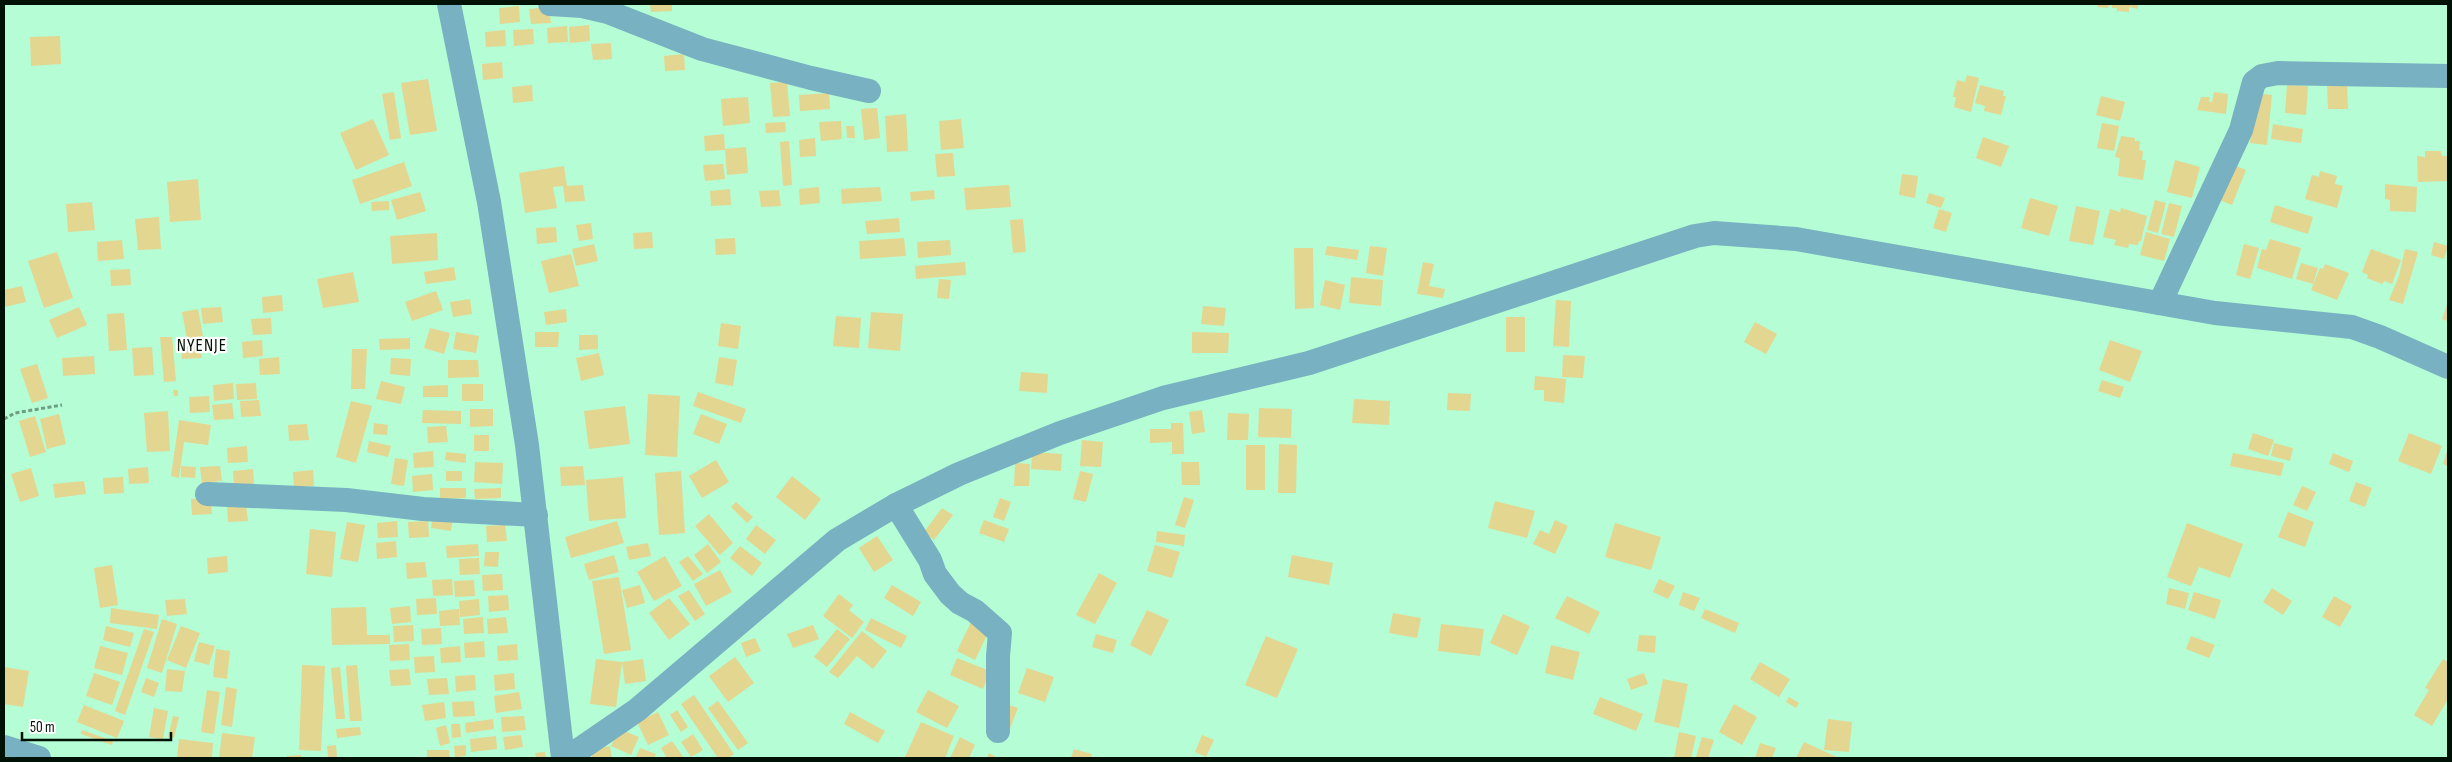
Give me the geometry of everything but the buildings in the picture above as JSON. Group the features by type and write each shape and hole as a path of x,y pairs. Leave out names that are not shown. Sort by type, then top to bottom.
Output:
{"street":[{"path":"450,4 489,202 527,444 563,758"},
{"path":"550,4 582,6 608,12 702,49 868,91"},
{"path":"2160,304 2241,130 2254,82 2262,76 2278,72 2448,76"},
{"path":"567,758 636,710 837,540 896,505 959,474 1060,433 1153,401 1309,363 1695,236 1714,233 1796,239 2215,313 2352,327 2380,337 2448,367"},
{"path":"206,494 346,500 423,509 536,515"},
{"path":"896,505 930,560 935,574 950,594 960,603 975,611 1000,633 998,656 998,732"},
{"path":"4,747 40,758"}],"path":[{"path":"4,420 16,413 62,405"}],"district":[{"name":"NYENJE","path":"202,345"}]}
